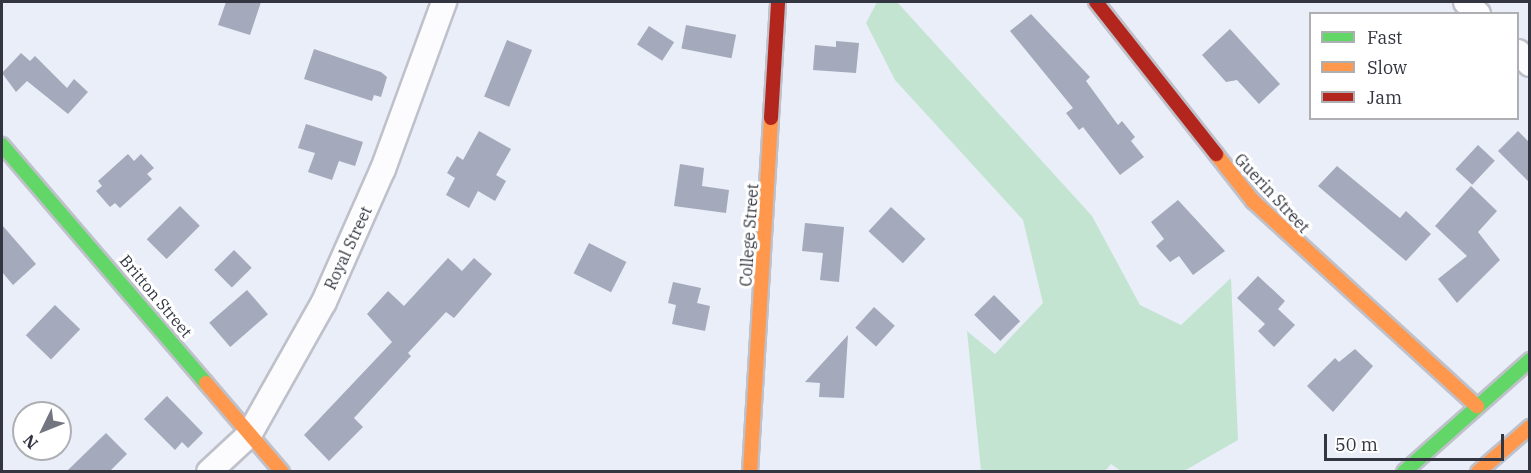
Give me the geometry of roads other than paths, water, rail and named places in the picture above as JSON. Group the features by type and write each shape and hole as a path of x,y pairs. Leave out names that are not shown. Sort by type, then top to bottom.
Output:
{"street":[{"name":"Royal Street","path":"209,471 249,435 357,233 444,2"},
{"name":"College Street","path":"750,471 778,2"},
{"name":"Guerin Street","path":"1096,2 1253,201 1477,406"},
{"path":"1519,53 1530,64"},
{"name":"Britton Street","path":"2,145 92,245 249,435 282,471"},
{"path":"1404,471 1530,360"},
{"path":"1478,471 1530,427"}]}
